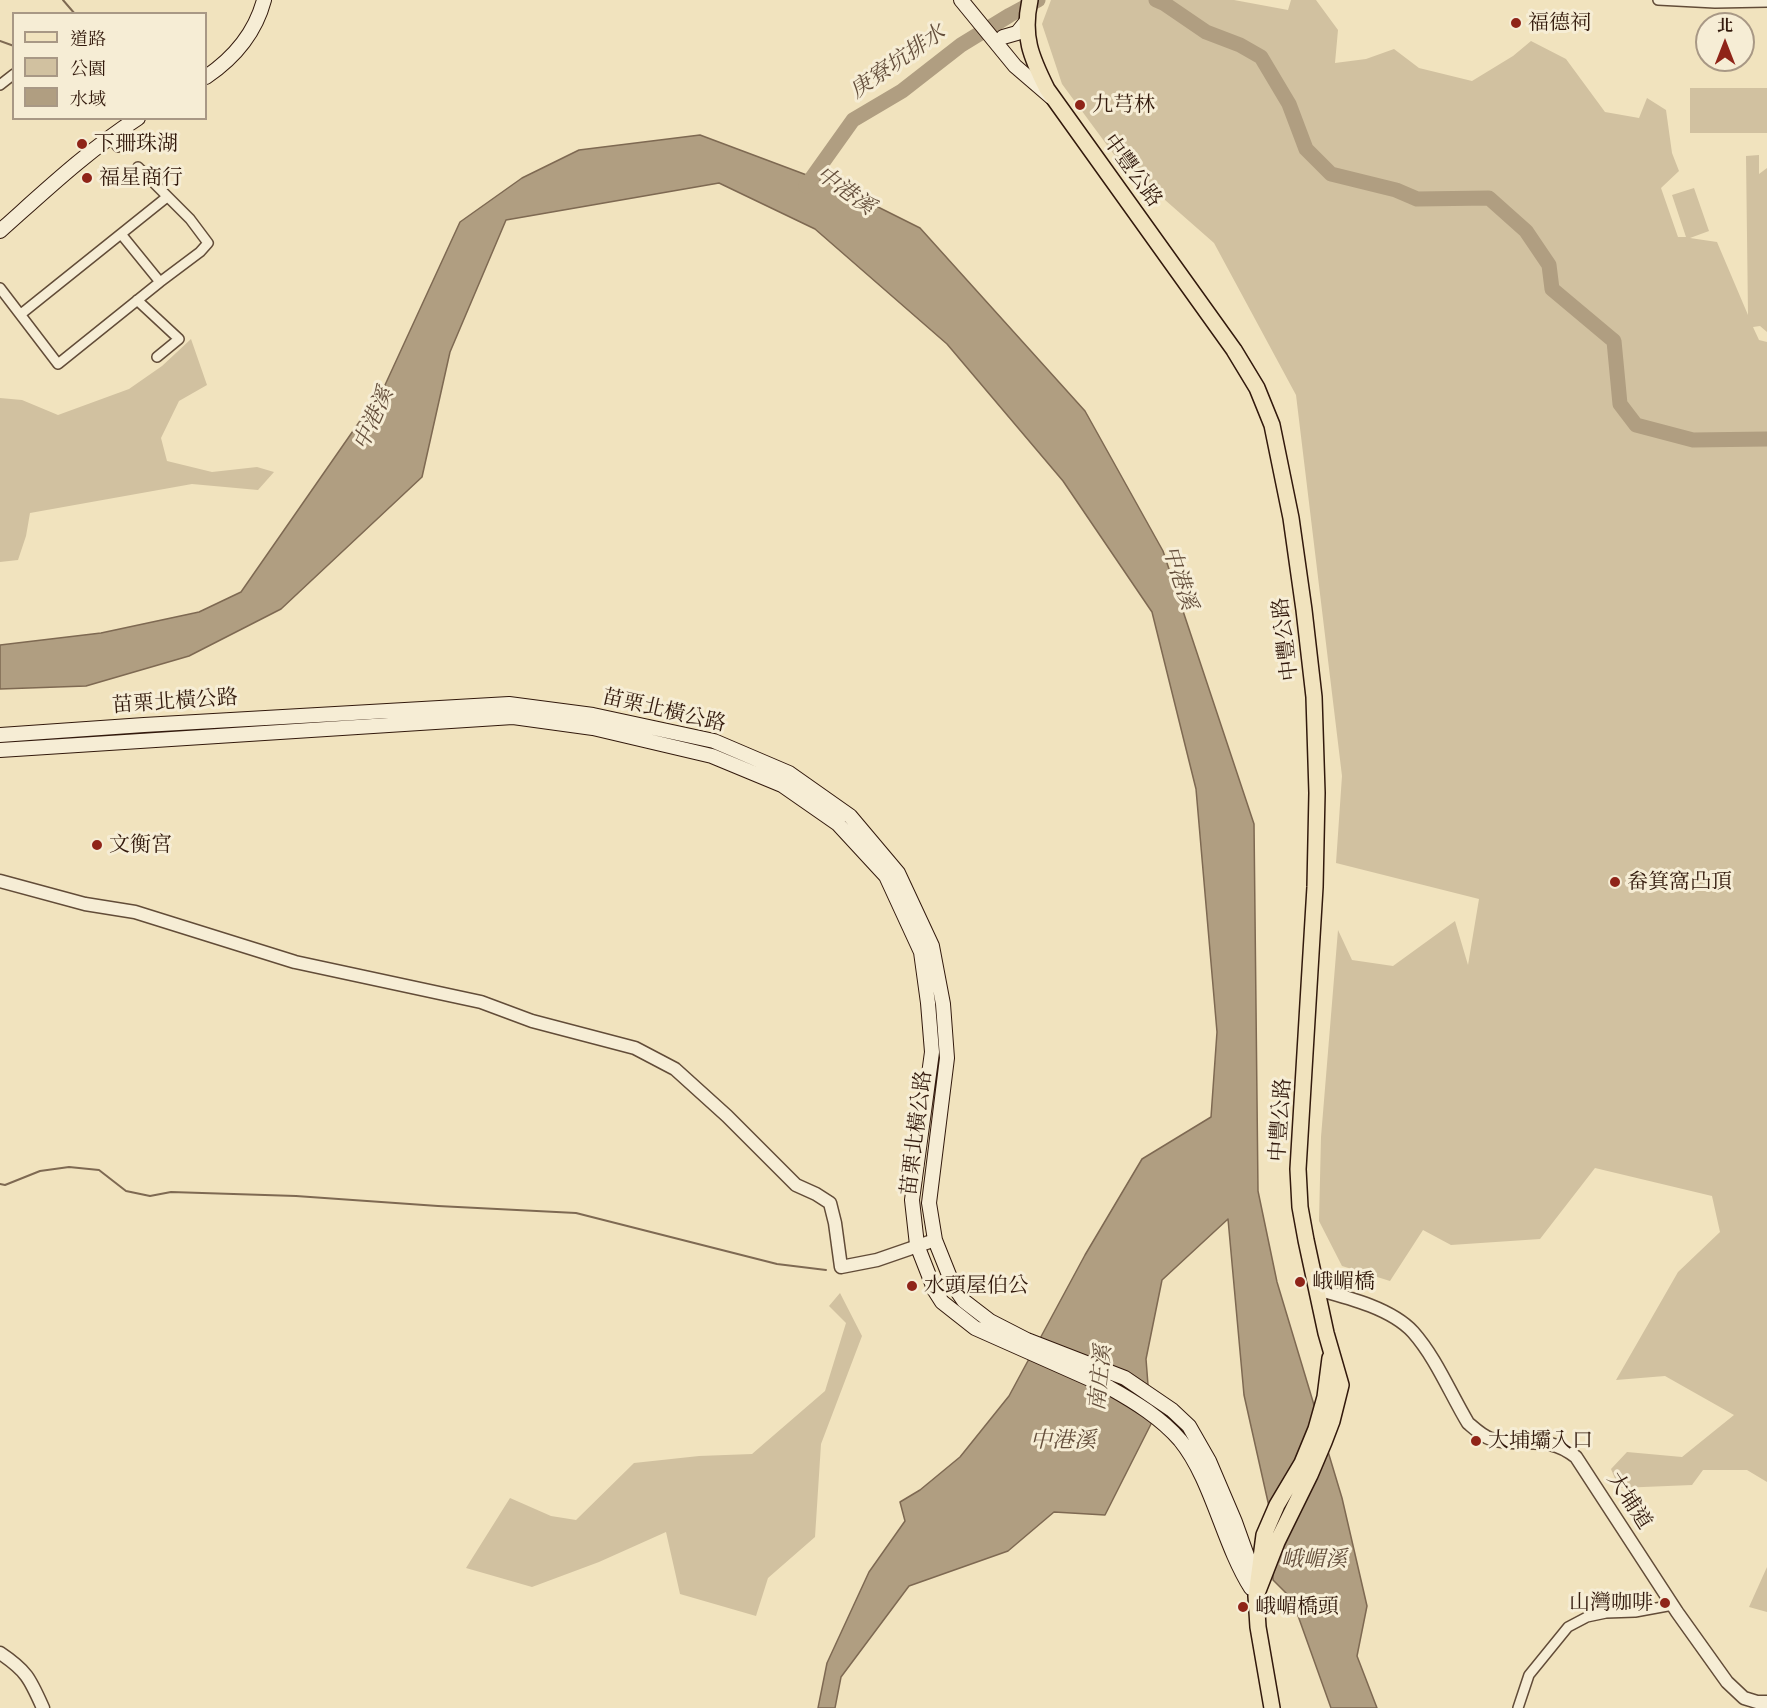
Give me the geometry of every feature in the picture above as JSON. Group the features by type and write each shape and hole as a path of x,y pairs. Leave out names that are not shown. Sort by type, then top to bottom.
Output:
{"main road":[{"path":"207,76 239,49 252,31 264,0"},
{"path":"961,0 997,35 1050,95"},
{"path":"969,0 982,19"},
{"name":"中豐公路","path":"1030,0 1026,19 1031,55 1050,95 1101,162 1234,350 1257,388 1275,435 1291,518 1314,697 1317,793 1315,887 1298,1169 1300,1208 1316,1289 1331,1346 1334,1382"},
{"path":"997,35 1017,33 1026,19"},
{"path":"0,231 78,161 114,142 136,120"},
{"name":"苗栗北橫公路","path":"0,735 509,704 593,715 714,741 789,773 850,816 898,873 932,945 943,1004 947,1058 929,1203 935,1240 953,1285 974,1310 990,1322 1027,1340 1125,1378 1172,1410 1189,1426 1209,1461 1236,1522"},
{"name":"苗栗北橫公路","path":"0,750 513,717 593,728 712,756 782,785 838,824 886,876 921,952 932,1052 912,1200 917,1245 935,1291 942,1302 963,1320 1001,1341 1124,1396 1156,1417 1180,1440 1203,1479 1240,1571 1256,1596"},
{"path":"1256,1596 1264,1535 1277,1505 1302,1463 1334,1382"},
{"path":"1256,1596 1277,1542 1310,1475 1332,1421 1334,1382"},
{"path":"1236,1522 1246,1533 1264,1535"},
{"path":"1236,1522 1250,1564 1272,1708"}],"street":[{"path":"1658,0 1715,3 1767,2"},
{"path":"0,85 12,76"},
{"path":"0,288 58,364 200,252 208,243 190,219 138,168"},
{"path":"21,314 167,197"},
{"path":"121,234 160,282"},
{"path":"137,300 179,339 157,357"},
{"path":"0,880 85,904 135,912 295,962 481,1002 532,1021 636,1048 675,1069 727,1116 796,1185 830,1203 841,1267 877,1260 935,1240"},
{"name":"大埔道","path":"1316,1289 1352,1299 1383,1312 1412,1330 1425,1347 1468,1423 1479,1433 1504,1441 1554,1445 1565,1448 1576,1457 1673,1605 1737,1693 1750,1700 1767,1702"},
{"path":"1518,1708 1529,1675 1568,1627 1587,1617 1606,1613 1635,1612 1673,1605"},
{"path":"0,1653 23,1670 43,1708"}],"green space":[{"path":"1051,0 1234,0 1288,10 1291,0 1316,0 1338,30 1335,63 1366,59 1394,49 1419,68 1472,81 1513,56 1531,41 1566,59 1605,112 1639,118 1647,98 1666,110 1672,153 1679,171 1661,188 1678,237 1686,237 1672,195 1694,188 1709,231 1690,238 1717,242 1748,315 1746,156 1759,155 1759,174 1767,168 1767,332 1760,326 1753,327 1759,340 1767,342 1767,1482 1747,1470 1703,1470 1692,1485 1619,1488 1611,1469 1627,1452 1682,1457 1734,1415 1665,1376 1616,1380 1678,1272 1720,1232 1712,1196 1595,1168 1540,1239 1451,1245 1423,1230 1390,1281 1342,1266 1319,1221 1321,1137 1338,930 1352,960 1393,966 1455,921 1468,965 1479,899 1336,863 1342,776 1296,395 1214,243 1115,156 1062,84 1042,24"},
{"path":"1690,88 1767,88 1767,133 1690,133"},
{"path":"191,339 207,385 179,401 161,438 167,461 212,472 257,467 274,472 258,490 192,484 30,513 26,536 18,560 0,562 0,398 22,400 58,415 129,389 162,366"},
{"path":"840,1293 862,1336 821,1444 815,1537 768,1578 756,1616 680,1594 666,1532 599,1562 532,1587 466,1568 510,1498 551,1516 576,1520 634,1463 699,1456 752,1454 825,1391 846,1323 829,1306"},
{"path":"1767,1567 1767,1612 1749,1607"}],"water":[{"name":"中港溪","path":"700,135 836,186 920,228 1085,411 1163,551 1254,824 1258,1191 1277,1282 1342,1498 1367,1606 1357,1656 1377,1708 1331,1708 1292,1599 1273,1580 1270,1511 1244,1395 1228,1219 1162,1280 1146,1359 1151,1424 1105,1515 1054,1512 1008,1551 909,1586 841,1677 835,1708 818,1708 827,1663 869,1572 905,1521 900,1502 920,1490 960,1457 1009,1396 1085,1255 1142,1159 1211,1117 1217,1032 1196,789 1152,612 1063,481 947,344 815,229 719,183 506,220 450,352 422,477 281,609 189,656 86,686 0,689 0,645 101,633 199,612 241,592 385,385 460,222 522,178 579,150"}],"waterway":[{"path":"63,0 73,12"},
{"name":"庚寮坑排水","path":"806,186 853,120 902,91 961,45 1038,0"},
{"name":"庚寮坑排水","path":"1156,0 1206,32 1240,45 1261,57 1289,104 1306,149 1331,174 1396,190 1417,199 1489,198 1526,231 1549,265 1552,289 1614,341 1620,404 1636,425 1693,440 1767,439"},
{"path":"0,41 12,45"},
{"path":"0,1184 5,1185 40,1171 69,1167 99,1170 126,1191 150,1196 171,1192 296,1196 576,1213 777,1264 826,1270"}],"place":[{"name":"福德祠","path":"1516,23"},
{"name":"九芎林","path":"1080,105"},
{"name":"下珊珠湖","path":"82,144"},
{"name":"福星商行","path":"87,178"},
{"name":"文衡宮","path":"97,845"},
{"name":"畚箕窩凸頂","path":"1615,882"},
{"name":"峨嵋橋","path":"1300,1282"},
{"name":"水頭屋伯公","path":"912,1286"},
{"name":"大埔壩入口","path":"1476,1441"},
{"name":"山灣咖啡","path":"1665,1603"},
{"name":"峨嵋橋頭","path":"1243,1607"}],"water label":[{"name":"南庄溪","path":"1101,1378"},
{"name":"峨嵋溪","path":"1314,1560"}]}
